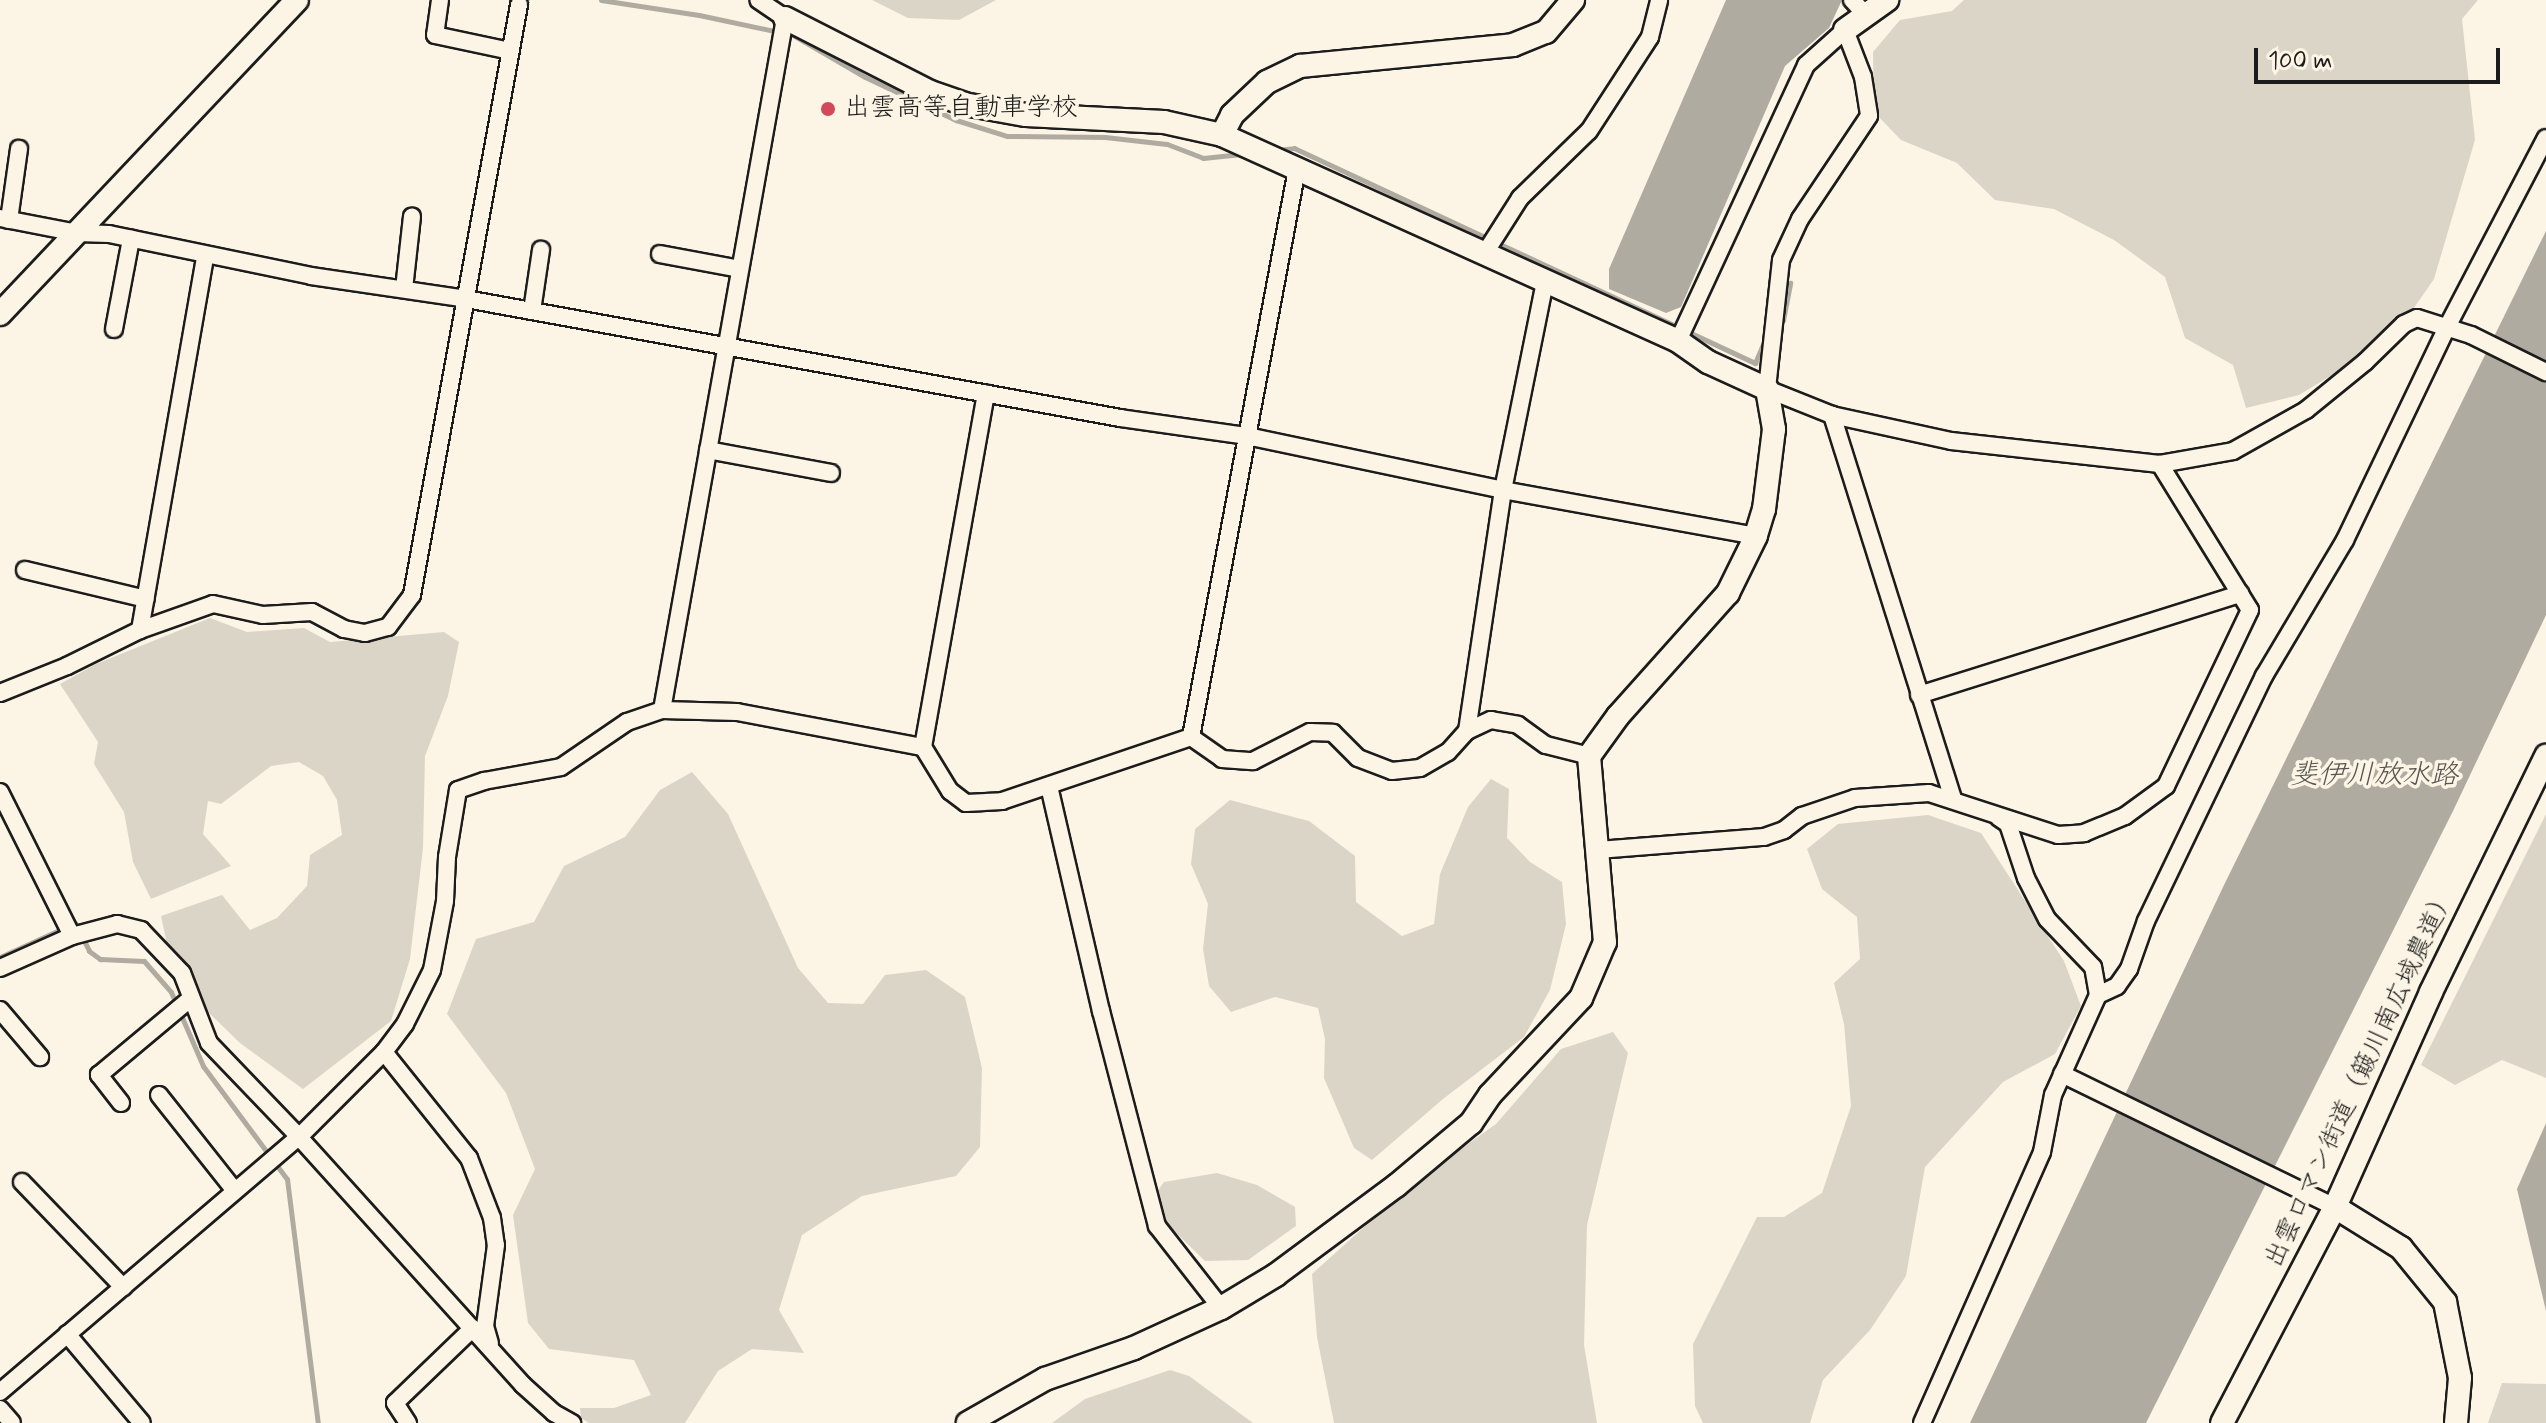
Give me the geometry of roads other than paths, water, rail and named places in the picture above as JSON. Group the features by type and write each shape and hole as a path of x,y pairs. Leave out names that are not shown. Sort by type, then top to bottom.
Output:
{"street":[{"path":"0,314 297,0"},
{"path":"440,0 435,35 510,51"},
{"path":"758,0 785,18 930,92 964,104 1026,115 1164,122 1222,135 1678,341 1708,362 1767,389 1832,415 1951,441 2160,464 2233,451 2306,410 2365,362 2404,324 2417,318 2471,335 2546,372"},
{"path":"1222,135 1232,115 1267,82 1300,66 1513,45 1546,32 1573,0"},
{"path":"1485,253 1520,198 1589,131 1650,37 1659,0"},
{"path":"1678,341 1806,65 1845,30 1859,8 1887,0"},
{"path":"0,693 67,666 140,630 213,604 263,615 312,612 344,629 365,633 388,627 412,595 519,5"},
{"path":"662,710 785,18"},
{"path":"968,1423 1045,1379 1134,1348 1221,1308 1276,1275 1397,1185 1471,1123 1490,1095 1581,998 1605,942 1589,756 1618,716 1728,593 1756,536 1764,509 1774,429 1767,389 1781,260 1800,219 1869,116 1863,77 1845,30"},
{"path":"2098,995 2117,986 2129,969 2146,921 2264,676 2345,540 2447,327 2546,138"},
{"path":"19,149 4,219 77,233 131,239 205,256 466,299 986,394 1247,436 1503,490 1756,536"},
{"path":"1191,737 1297,169"},
{"path":"404,289 412,216"},
{"path":"114,329 131,239"},
{"path":"532,311 541,250"},
{"path":"660,254 740,269"},
{"path":"140,630 205,256"},
{"path":"1467,731 1503,490 1545,281"},
{"path":"986,394 923,747 950,791 966,803 1002,801 1162,744 1191,737 1222,759 1253,761 1310,732 1333,733 1358,758 1392,771 1420,768 1448,752 1467,731 1491,720 1518,725 1546,745 1589,756"},
{"path":"1832,415 1953,798"},
{"path":"708,450 831,473"},
{"path":"1598,850 1764,837 1784,830 1812,811 1855,798 1929,793 1953,798 2058,835 2084,833 2125,816 2166,786 2250,610 2160,464"},
{"path":"25,570 146,599"},
{"path":"1919,695 2240,594"},
{"path":"0,1392 299,1137 384,1052 405,1024 432,970 445,901 447,857 458,790 484,781 561,767 627,722 662,710 737,712 923,747"},
{"name":"出雲ロマン街道（簸川南広域農道）","path":"2222,1423 2335,1207 2431,992 2546,756"},
{"path":"1049,786 1157,1226 1221,1308"},
{"path":"0,792 72,936"},
{"path":"1922,1423 2042,1152 2053,1095 2098,995 2093,967 2047,919 2026,878 2008,824 1987,811"},
{"path":"0,968 72,936 117,924 141,930 182,973 209,1043 299,1137 523,1385 554,1413 572,1423"},
{"path":"121,1103 99,1075 191,998"},
{"path":"0,1010 40,1057"},
{"path":"384,1052 469,1158 492,1218 496,1245 485,1326 492,1349"},
{"path":"2062,1074 2335,1207 2401,1248 2445,1302 2460,1378 2456,1423"},
{"path":"159,1095 235,1191"},
{"path":"22,1182 123,1287"},
{"path":"408,1423 395,1403 473,1328"},
{"path":"67,1334 142,1423"},
{"path":"0,1409 12,1423"}],"water":[{"path":"1726,0 1842,0 1829,28 1785,66 1681,307 1666,313 1609,289 1609,269"},
{"name":"斐伊川放水路","path":"2546,231 2546,615 2453,811 2146,1423 1970,1423 2224,885"},
{"path":"2546,1123 2546,1311 2517,1189"}],"waterway":[{"path":"601,0 699,15 793,35 865,77 956,120 1007,136 1105,137 1167,144 1203,158 1242,154"},
{"path":"1276,150 1294,148 1755,363 1768,332"},
{"path":"1779,323 1783,320 1790,283"},
{"path":"0,957 75,923 89,951 100,959 144,961 171,992 203,1066 287,1179 318,1423"}],"place":[{"name":"出雲高等自動車学校","path":"828,109"}]}
